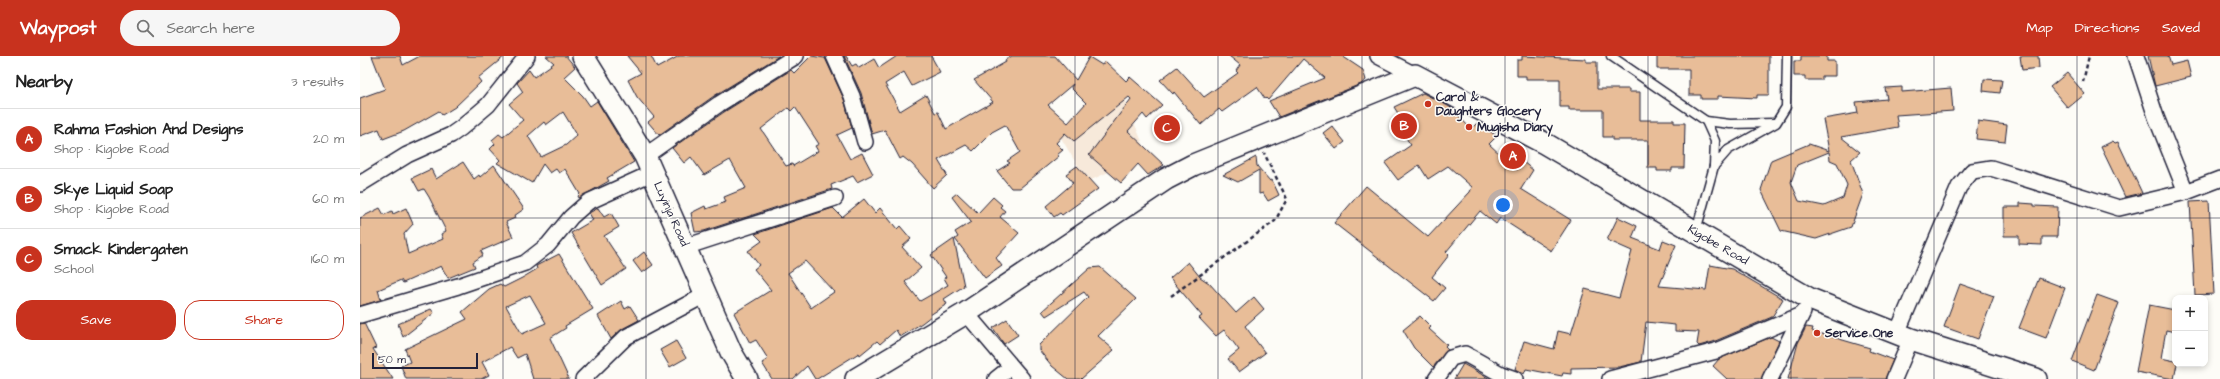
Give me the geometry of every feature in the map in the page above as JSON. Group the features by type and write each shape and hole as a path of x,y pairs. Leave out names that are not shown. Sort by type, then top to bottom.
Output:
{"street":[{"path":"360,184 407,155 451,135 461,128 488,105 527,56"},
{"name":"Luyinja Road","path":"583,56 649,164 731,352 747,379"},
{"path":"360,315 458,286 525,263 548,245 571,217 588,202 649,164 720,104 796,56"},
{"path":"834,56 852,96 865,142"},
{"path":"2136,56 2156,117 2186,192"},
{"path":"1383,57 1415,75"},
{"path":"856,379 966,313 1166,179 1193,165 1415,75"},
{"name":"Kigobe Road","path":"1415,75 1544,143 1696,232 1806,307 1904,336 2036,379"},
{"path":"1894,379 1904,336 1959,187 1972,171 1992,168 2118,208 2186,192 2220,179"},
{"path":"685,247 835,198"},
{"path":"583,379 626,337 705,294"},
{"path":"1610,379 1716,351 1806,307"},
{"path":"1770,379 1806,307"},
{"path":"966,313 1010,367 1022,379"},
{"path":"1436,379 1451,358 1465,354 1501,374 1515,379"},
{"path":"996,379 1010,367"}],"lane":[{"path":"1611,56 1706,121 1730,124 1776,123"},
{"path":"1714,166 1728,150 1776,123 1786,107 1787,56"},
{"path":"1696,232 1714,166 1715,141 1706,121"}],"path":[{"path":"2083,82 2089,56"},
{"path":"1171,296 1275,221 1287,199 1256,139"}],"shaded area":[{"path":"1121,90 1147,154 1087,182 1057,131"}],"building":[{"path":"372,56 400,56 403,65 420,56 505,56 478,78 481,82 455,107 442,115 439,111 404,131 383,139 379,129 360,136 360,98 385,89"},
{"path":"546,56 566,56 575,67 564,77 583,96 590,106 597,101 634,162 607,178 609,181 579,198 578,196 580,194 565,169 559,173 556,169 550,173 543,164 532,183 497,163 500,160 490,149 495,144 492,140 499,134 503,137 523,120 509,104 523,92 517,83 529,70 534,77 554,63","holes":["563,112 577,135 566,145 541,157 528,136 544,122 546,125"]},
{"path":"627,56 651,56 657,68 679,56 779,56 714,96 659,135 648,122 654,117 637,97 628,80 641,73"},
{"path":"811,56 825,58 844,99 852,128 837,135 850,159 862,153 873,174 857,182 853,176 831,185 832,189 704,231 695,232 691,213 705,206 706,209 726,202 724,197 746,188 730,160 704,175 691,157 684,163 672,148 724,112 791,70 794,73","holes":["795,107 819,144 815,146 818,151 793,166 792,164 786,166 761,129 788,108 791,111"]},
{"path":"844,56 846,56 852,66 856,64 859,68 874,59 879,68 897,56 931,56 940,72 912,86 904,72 885,84 900,111 926,95 935,113 938,112 946,129 993,102 974,80 1006,62 1005,60 1012,56 1055,56 1076,80 1089,57 1102,65 1105,61 1126,81 1130,77 1162,105 1147,119 1143,114 1128,131 1164,165 1148,175 1138,164 1121,183 1089,155 1131,99 1129,97 1074,141 1065,133 1056,143 1063,150 1057,155 1059,156 1020,188 1011,188 997,171 1010,163 1007,161 1020,152 1005,125 992,132 973,151 966,145 938,160 947,175 933,188 912,164 903,157 900,159 885,130 872,134 861,93","holes":["1073,84 1071,88 1086,103 1068,123 1048,105"]},
{"path":"1229,56 1342,56 1363,70 1366,80 1361,84 1279,117 1269,101 1325,78 1303,59 1268,100 1266,98 1265,99 1257,87 1222,112 1219,109 1201,125 1174,92 1173,94 1160,80 1177,67 1204,97 1238,73 1236,71 1240,65"},
{"path":"1522,56 1586,59 1586,62 1597,62 1597,89 1629,89 1629,92 1640,92 1640,120 1674,120 1674,123 1685,123 1684,168 1672,168 1672,171 1657,171 1657,168 1648,168 1648,140 1612,140 1612,137 1603,137 1603,110 1569,110 1569,107 1560,107 1560,79 1526,79 1526,76 1517,76 1517,60 1522,60"},
{"path":"1657,56 1769,56 1769,95 1757,95 1757,98 1718,96 1718,99 1701,99 1701,95 1689,95 1689,69 1657,69"},
{"path":"1801,56 1827,56 1827,61 1835,61 1835,76 1822,76 1822,80 1805,80 1805,76 1794,76 1794,61 1801,61"},
{"path":"2020,56 2038,56 2039,68 2022,70"},
{"path":"2148,56 2168,56 2171,65 2187,61 2191,77 2155,86"},
{"path":"2067,73 2085,94 2068,108 2050,87"},
{"path":"1984,79 2002,80 2000,93 1983,91"},
{"path":"1902,87 1902,92 1951,88 1953,111 1896,115 1898,127 1841,137 1860,152 1851,160 1863,194 1851,227 1816,239 1781,231 1761,190 1771,160 1809,144 1829,151 1823,119 1858,113 1856,102 1887,99 1885,88","holes":["1829,152 1830,160 1837,163 1847,185 1843,198 1824,206 1799,201 1791,182 1797,165"]},
{"path":"1423,93 1450,107 1471,129 1477,123 1497,136 1489,144 1517,170 1523,162 1533,170 1521,189 1571,220 1551,251 1500,218 1496,224 1480,211 1446,252 1449,255 1432,277 1445,288 1434,301 1334,223 1366,186 1428,237 1470,192 1472,187 1448,166 1428,179 1419,165 1398,180 1385,163 1411,145 1400,130 1406,126 1394,107"},
{"path":"1978,121 2007,125 2005,142 1976,139"},
{"path":"1332,126 1345,142 1336,149 1323,133"},
{"path":"2113,141 2115,143 2118,142 2142,193 2125,197 2101,147"},
{"path":"1256,157 1257,166 1270,181 1272,180 1279,195 1268,201 1263,193 1259,194 1259,170 1238,182 1223,175"},
{"path":"463,162 474,179 479,175 480,177 494,165 524,209 514,216 515,218 506,222 513,237 481,251 483,255 473,262 475,267 448,278 441,266 403,283 401,280 378,290 381,300 360,306 360,218 380,208 384,215 392,211 393,214 406,208 413,224 404,234 408,254 443,239 441,234 446,231 429,197 424,189 419,191 412,178 431,169 436,179"},
{"path":"1077,166 1098,189 1062,215 1060,213 1054,217 1046,206 1073,183 1066,174"},
{"path":"957,193 978,213 993,197 1002,205 1000,207 1005,211 1000,217 1019,233 996,258 1002,266 985,278 955,239 958,237 955,232 971,222 952,197"},
{"path":"864,199 875,213 880,208 897,229 900,226 911,239 902,247 921,268 905,282 920,301 948,285 944,278 946,277 931,255 954,239 964,286 944,299 947,304 900,337 896,330 880,344 877,341 860,355 859,353 817,379 815,379 807,366 793,379 772,379 762,363 768,359 756,340 750,343 734,313 771,290 754,269 759,265 748,251 762,241 755,234 833,208 842,217","holes":["805,261 834,292 811,308 788,273"]},
{"path":"2209,201 2214,294 2195,295 2190,202"},
{"path":"2020,203 2034,204 2034,206 2058,207 2057,237 2042,237 2042,245 2019,244 2019,236 2004,236 2004,207 2020,207"},
{"path":"598,208 604,217 611,213 619,227 604,236 626,269 602,285 571,233 593,220 589,213"},
{"path":"1618,217 1637,226 1632,238 1660,249 1663,240 1676,245 1659,286 1706,290 1710,265 1732,269 1783,299 1772,317 1713,342 1699,346 1697,344 1699,332 1675,331 1675,325 1646,322 1641,362 1619,367 1571,368 1571,374 1563,373 1562,376 1526,369 1524,374 1515,369 1524,341 1554,349 1558,331 1571,334 1585,289 1619,298 1632,251 1607,240"},
{"path":"644,252 653,265 642,273 633,261"},
{"path":"559,254 593,309 565,326 566,328 550,338 569,379 533,379 525,354 517,358 510,347 482,362 489,375 481,379 406,379 401,366 410,362 405,349 467,319 462,312 489,289 500,284 504,287 537,269 536,266","holes":["530,295 546,323 522,334 506,306"]},
{"path":"1188,262 1200,277 1209,283 1236,313 1254,297 1264,309 1245,326 1265,353 1239,372 1228,359 1239,350 1224,330 1216,336 1199,318 1202,316 1170,278"},
{"path":"1100,267 1136,299 1098,336 1114,350 1081,379 1068,379 1052,366 1039,350 1039,345 1088,297 1084,292 1046,316 1042,311 1090,268"},
{"path":"2039,278 2065,288 2046,338 2019,328"},
{"path":"1960,284 1994,296 1978,339 1944,327"},
{"path":"2097,295 2119,303 2094,370 2072,361"},
{"path":"621,301 625,309 630,306 639,320 622,329 611,339 598,316"},
{"path":"2149,305 2172,309 2172,331 2166,330 2161,358 2172,360 2172,367 2176,367 2174,379 2136,372"},
{"path":"431,309 434,313 403,337 398,324"},
{"path":"1420,316 1431,327 1429,329 1447,345 1445,347 1448,350 1433,367 1414,348 1403,330"},
{"path":"1007,319 1018,335 1004,344 993,328"},
{"path":"364,323 376,348 373,349 393,379 360,379 360,324"},
{"path":"1806,327 1813,328 1812,331 1870,348 1869,351 1893,360 1885,379 1788,379 1798,343"},
{"path":"1771,337 1779,341 1761,379 1727,379 1713,366 1719,359"},
{"path":"676,341 686,358 670,367 660,350"},
{"path":"1463,364 1490,379 1454,379"}],"place":[{"name":"Carol & Daughters Glocery","path":"1428,104"},
{"name":"Skye Liquid Soap","path":"1404,126"},
{"name":"Mugisha Diary","path":"1469,127"},
{"name":"Smack Kindergaten","path":"1167,128"},
{"name":"Rahma Fashion And Designs","path":"1513,156"},
{"name":"Service One","path":"1817,333"}]}
